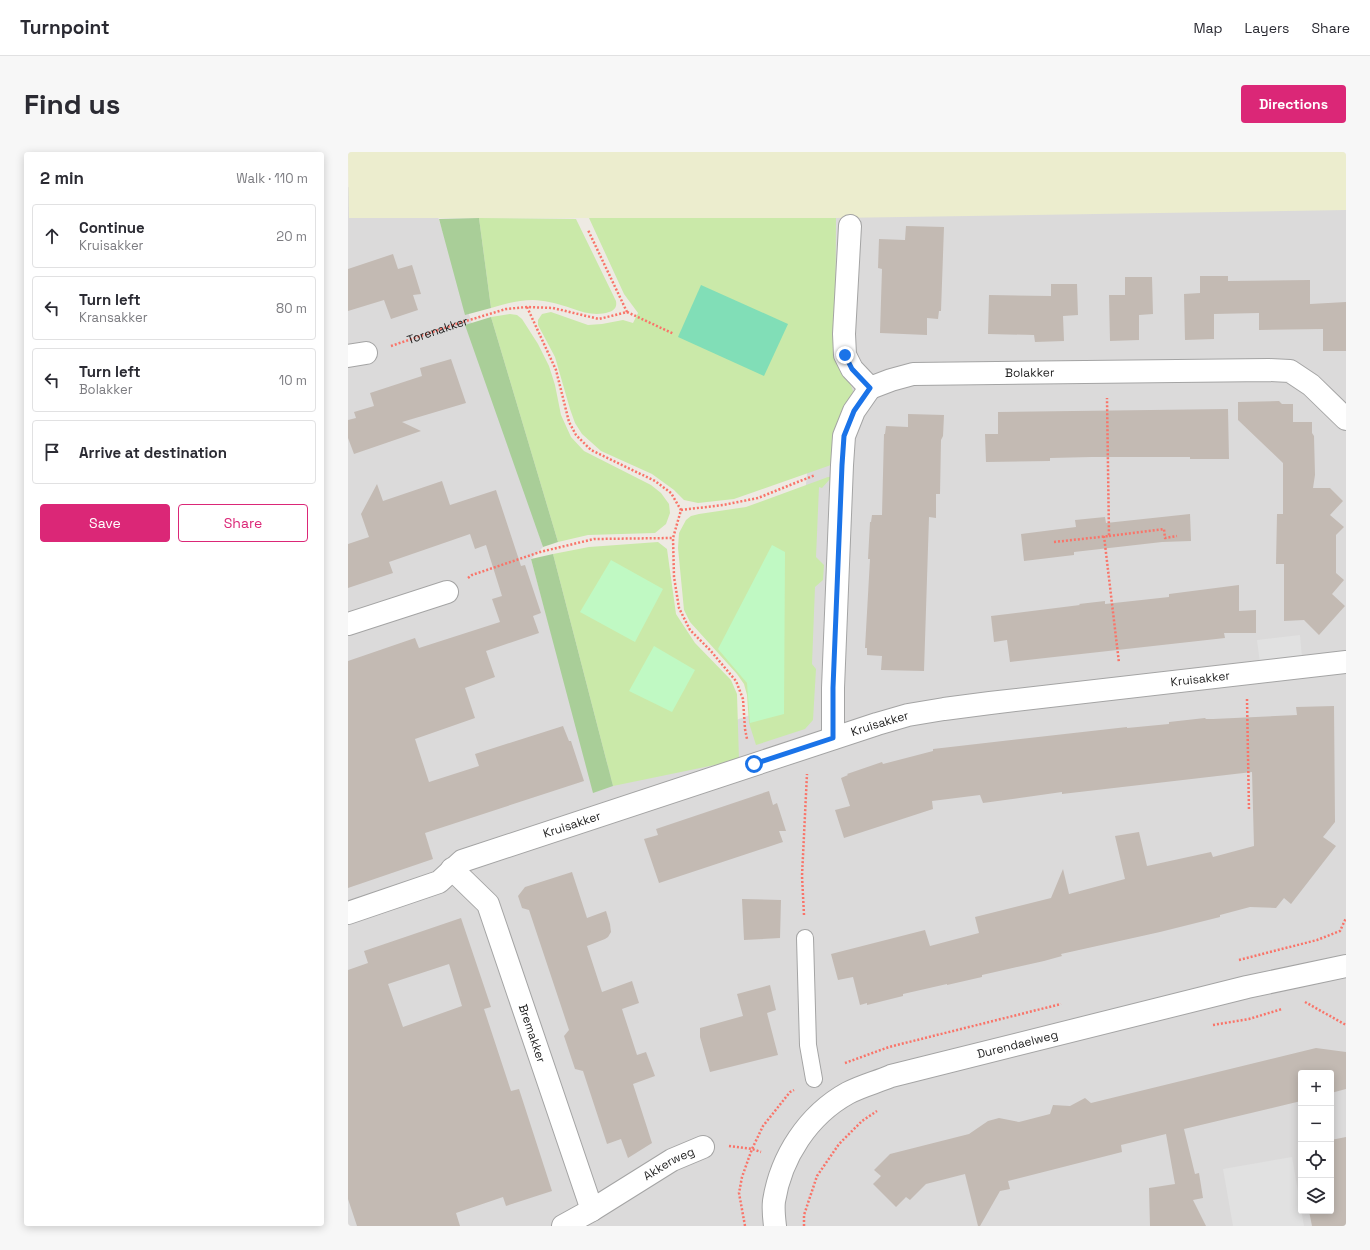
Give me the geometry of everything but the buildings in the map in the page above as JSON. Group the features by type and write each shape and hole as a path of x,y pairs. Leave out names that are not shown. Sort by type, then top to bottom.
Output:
{"street":[{"path":"833,738 833,688 844,436 854,411 870,388 852,369 845,355 844,334 850,226"},
{"name":"Bolakker","path":"870,388 913,374 1106,371 1290,371 1311,384 1346,419"},
{"path":"348,624 447,592"},
{"name":"Kruisakker","path":"348,913 439,882 462,861 808,746 908,715 944,709 1122,687 1346,662"},
{"name":"Bremakker","path":"452,869 488,904 592,1210"},
{"name":"Durendaelweg","path":"775,1226 774,1203 779,1178 794,1145 812,1123 829,1106 848,1093 890,1076 1247,987 1346,966"},
{"name":"Akkerweg","path":"563,1226 592,1210 672,1160 703,1147"}],"lane":[{"path":"805,938 808,1045 814,1079"}],"path":[{"path":"588,230 627,312 674,334"},
{"path":"527,308 556,370 569,422 576,435 591,450 655,482 671,493 681,510 673,538 674,577 679,608 690,630 710,650 736,681 743,699 744,729 754,764"},
{"name":"Torenakker","path":"357,354 506,309 553,308 599,319 627,312"},
{"path":"1106,371 1109,536"},
{"path":"681,510 723,505 758,498 842,465"},
{"path":"1054,542 1164,529 1166,538 1177,536"},
{"path":"1104,536 1122,687"},
{"path":"447,592 472,575 540,552 594,539 673,538"},
{"path":"1244,674 1247,697 1249,811"},
{"path":"805,938 802,876 808,746"},
{"path":"1311,1000 1304,1002 1346,1025"},
{"path":"1210,1025 1249,1019 1283,1008"},
{"path":"804,1226 804,1215 817,1176 839,1144 862,1121 880,1109"},
{"name":"Akkerweg","path":"703,1147 723,1145 752,1149 786,1162"}],"shaded area":[{"path":"348,187 433,201 543,547 531,559 589,771 785,703 832,214 1346,209 1346,1226 348,1226"},
{"path":"1300,635 1302,658 1260,663 1257,640"},
{"path":"1292,1157 1298,1192 1298,1214 1302,1214 1304,1226 1233,1226 1223,1169"}],"green space":[{"path":"348,152 1346,152 1346,210 836,218 349,218"},
{"path":"479,218 576,219 616,301 615,308 609,312 594,314 543,301 527,300 491,308"},
{"path":"479,218 491,308 465,315 439,219"},
{"path":"589,218 836,218 835,357 842,374 849,380 853,391 849,403 834,433 831,465 734,499 698,503 684,500 674,490 652,474 601,451 582,434 575,423 555,357 538,325 538,320 542,314 551,312 588,325 623,320 633,323 638,313 624,294"},
{"path":"701,285 788,324 764,376 678,337"},
{"path":"510,314 517,315 522,319 538,344 549,366 555,385 561,415 571,437 584,451 651,485 661,493 669,504 670,513 666,524 655,533 588,535 558,542 491,317"},
{"path":"491,317 558,542 543,547 465,325"},
{"path":"830,477 830,479 822,488 819,487 816,557 824,565 823,580 815,587 812,664 816,669 813,720 805,729 756,745 749,723 747,695 744,684 737,674 690,622 684,610 678,548 679,533 686,520 691,516 746,507"},
{"path":"658,542 667,549 676,614 695,643 731,680 737,694 739,760 613,786 553,554 589,547"},
{"path":"772,545 785,552 784,714 750,723 747,683 718,649"},
{"path":"553,554 613,786 593,793 531,559"},
{"path":"611,560 663,589 635,642 580,612"},
{"path":"654,646 695,670 672,712 629,691"}],"route":[{"path":"754,764 833,738 833,688 844,436 854,411 870,388 852,369 845,355"}]}
